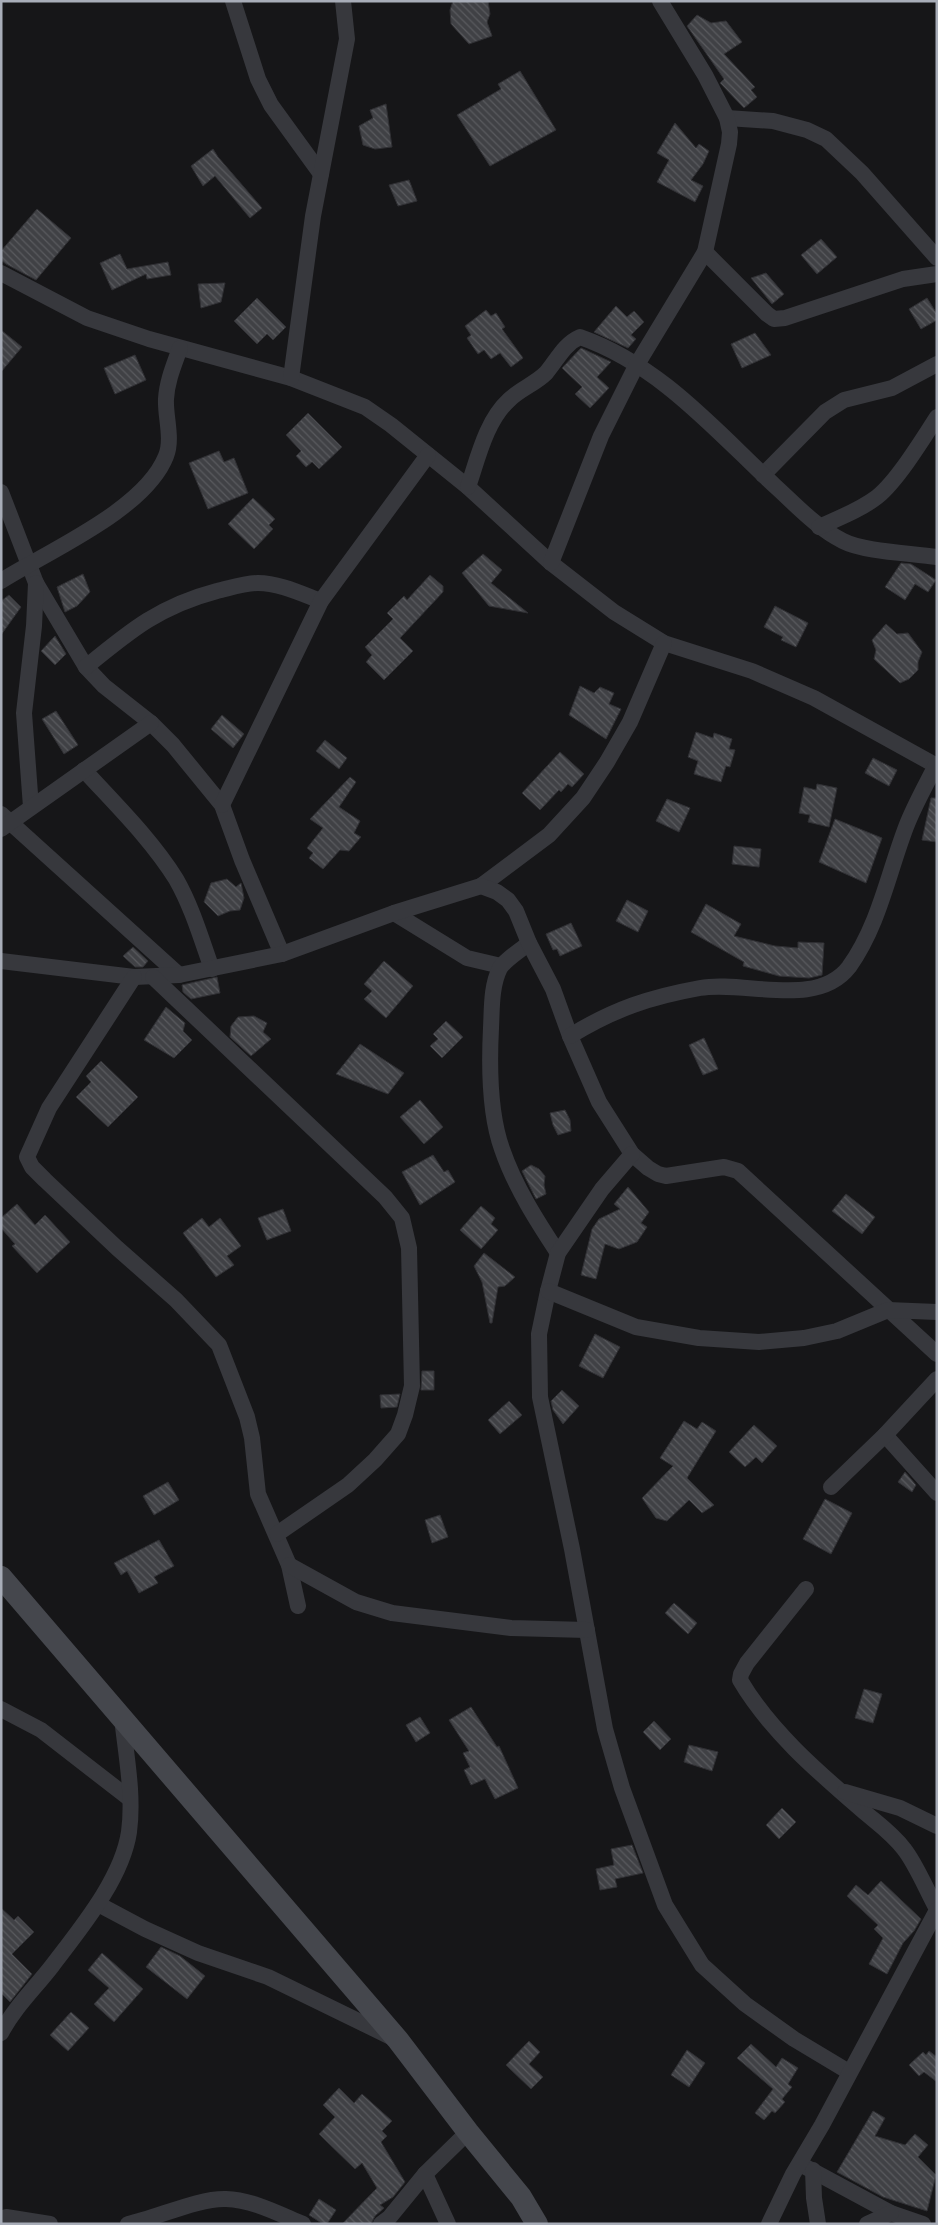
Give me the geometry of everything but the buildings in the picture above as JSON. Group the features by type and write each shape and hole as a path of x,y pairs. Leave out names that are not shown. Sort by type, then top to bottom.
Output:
{"street":[{"path":"233,1 258,79 271,105 321,174"},
{"path":"291,378 313,216 347,39 343,1"},
{"path":"551,563 601,436 636,366 705,252 729,144 730,132 726,118 705,75 660,1"},
{"path":"726,118 773,121 807,130 826,139 862,173 937,258"},
{"path":"705,252 774,319 786,318 903,279 937,274"},
{"path":"1,273 87,318 180,348 291,378 365,407 392,425 468,486 551,563 614,612 664,643 752,671 814,698 936,765 906,825 876,914 848,968 833,981 813,989 704,987 648,999 598,1019 570,1036"},
{"path":"468,486 487,433 497,414 508,401 546,372 572,341 580,337 590,340 670,387 711,423 819,527 855,546 937,557"},
{"path":"1,581 28,564 66,545 104,520 137,493 161,466 167,454 166,400 168,380 180,348"},
{"path":"763,475 825,412 844,400 892,388 937,364"},
{"path":"819,527 860,508 879,496 922,442 937,417"},
{"path":"222,805 321,601 428,455"},
{"path":"1,492 36,583 86,667 104,686 151,723 173,744 222,805 242,860 282,954"},
{"path":"31,807 24,713 34,626 36,583"},
{"path":"86,667 154,614 193,597 228,588 259,583 288,589 321,601"},
{"path":"1,961 134,977 179,975 282,954 394,913 482,886 549,835 583,798 630,722 664,643"},
{"path":"151,723 31,807 4,822 179,975"},
{"path":"84,770 150,843 176,880 193,914 212,969"},
{"path":"482,886 497,892 512,905 553,989 570,1036 599,1102 632,1154 648,1168 666,1176 724,1168 738,1171 937,1354"},
{"path":"394,913 467,958 501,966"},
{"path":"529,943 501,966 495,983 490,1039 495,1120 502,1149 520,1191 558,1253"},
{"path":"134,977 49,1108 27,1157 32,1167 45,1180 117,1248 176,1300 219,1345 248,1418 258,1494 289,1565 298,1606"},
{"path":"153,977 245,1062 385,1197 402,1218 409,1248 412,1386 398,1434 375,1460 348,1485 316,1509 277,1534"},
{"path":"632,1154 602,1189 558,1253 539,1334 540,1397 587,1630 604,1729 622,1788 665,1905 702,1964 745,2004 794,2039 849,2072"},
{"path":"548,1291 636,1327 699,1338 759,1342 804,1338 837,1331 888,1310 937,1312"},
{"path":"831,1487 885,1435 937,1379"},
{"path":"885,1435 937,1493"},
{"path":"289,1565 356,1602 392,1613 511,1628 587,1630"},
{"path":"1,1577 398,2040 468,2132 521,2197 536,2224"},
{"path":"769,2224 806,2167 822,2125 849,2072 937,1910 905,1850 884,1827 789,1742 761,1709 740,1680 741,1674 748,1663 806,1589"},
{"path":"1,1709 41,1730 130,1799"},
{"path":"1,2033 98,1904 123,1854 129,1832 130,1799 122,1718"},
{"path":"843,1792 900,1808 937,1826"},
{"path":"98,1904 145,1930 198,1953 268,1977 398,2040"},
{"path":"381,2224 389,2218 425,2174 468,2132"},
{"path":"806,2167 849,2192 891,2213 923,2224"},
{"path":"806,2167 818,2224"},
{"path":"425,2174 448,2224"},
{"path":"128,2224 178,2217 225,2199 251,2204 304,2224"},
{"path":"867,2224 891,2213"},
{"path":"5,2214 50,2224"}]}
